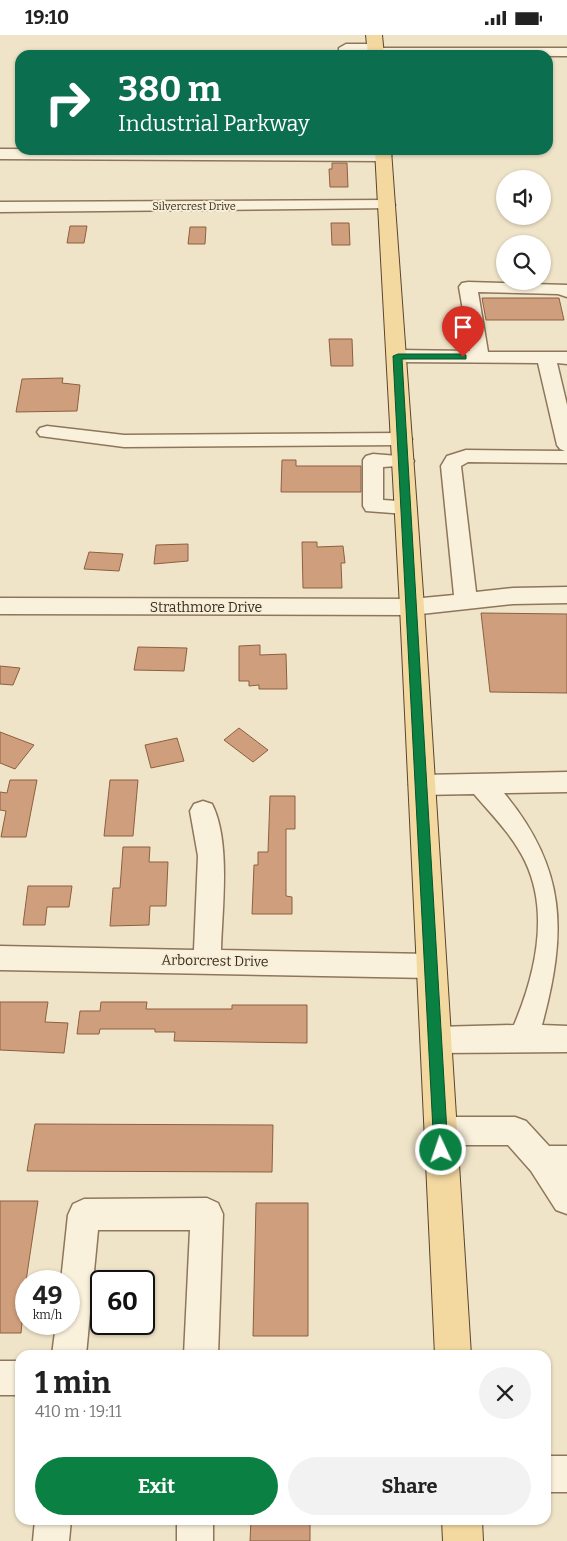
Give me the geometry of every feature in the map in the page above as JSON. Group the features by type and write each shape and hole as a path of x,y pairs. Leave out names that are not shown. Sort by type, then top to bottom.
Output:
{"main road":[{"path":"383,155 398,356 434,1040 453,1350"},
{"path":"462,1525 463,1541"}],"street":[{"path":"346,50 346,48 375,47 416,50"},
{"path":"553,52 567,52"},
{"path":"0,154 15,154"},
{"name":"Silvercrest Drive","path":"0,207 387,205"},
{"path":"480,357 468,287 561,289 567,292"},
{"path":"398,356 567,358"},
{"path":"546,357 560,387 567,445"},
{"path":"47,432 85,435 102,440 403,450"},
{"path":"466,601 450,466 454,460 466,456 567,457"},
{"name":"Strathmore Drive","path":"0,606 412,607 513,596 567,595"},
{"path":"421,785 567,782"},
{"path":"480,783 515,823 537,858 546,889 552,921 550,958 539,999 523,1038"},
{"path":"203,811 211,856 207,961"},
{"name":"Arborcrest Drive","path":"0,958 430,966"},
{"path":"434,1040 567,1039"},
{"path":"440,1131 515,1131 554,1161 567,1199"},
{"path":"70,1350 84,1215 207,1214 201,1350"},
{"path":"0,1378 15,1378"},
{"path":"551,1474 567,1474"},
{"path":"51,1541 53,1525"},
{"path":"195,1525 195,1541"}],"building":[{"path":"332,163 347,163 348,187 330,187 329,169 332,169"},
{"path":"331,223 349,223 350,245 332,245"},
{"path":"70,226 87,226 84,243 67,243"},
{"path":"190,227 206,227 205,244 188,244"},
{"path":"482,298 559,298 564,320 486,320"},
{"path":"329,339 352,339 353,366 331,366"},
{"path":"63,378 62,383 80,385 77,411 16,412 22,379"},
{"path":"282,460 296,460 296,466 361,466 361,492 281,492"},
{"path":"302,542 317,542 317,547 343,546 345,563 341,563 342,588 303,588"},
{"path":"188,544 188,561 154,564 156,545"},
{"path":"89,552 123,554 119,571 84,569"},
{"path":"481,613 567,614 567,693 490,692"},
{"path":"260,645 260,655 286,654 287,689 259,689 259,685 249,686 249,681 239,681 239,646"},
{"path":"138,647 187,648 184,671 134,670"},
{"path":"0,666 20,668 13,685 0,684"},
{"path":"239,728 268,750 253,762 224,740"},
{"path":"0,732 34,745 15,769 0,763"},
{"path":"177,738 184,761 151,768 145,745"},
{"path":"10,780 37,780 26,837 1,837 6,811 0,810 0,792 7,793"},
{"path":"110,780 138,780 133,836 104,836"},
{"path":"270,796 295,796 295,829 286,829 286,896 292,897 292,914 252,914 254,865 258,865 258,852 268,852"},
{"path":"123,847 150,847 149,862 168,862 166,906 150,906 149,925 110,926 113,888 120,888"},
{"path":"28,886 72,886 69,907 47,907 45,925 23,925"},
{"path":"0,1002 48,1002 45,1022 68,1023 64,1053 0,1050"},
{"path":"101,1002 147,1002 146,1009 232,1009 232,1005 307,1005 307,1043 174,1041 175,1032 155,1032 155,1029 100,1029 99,1034 77,1034 80,1011 100,1011"},
{"path":"35,1124 273,1125 272,1172 27,1171"},
{"path":"0,1201 38,1201 28,1270 15,1270 15,1333 0,1333"},
{"path":"256,1203 308,1203 308,1336 253,1336"},
{"path":"251,1525 310,1525 310,1541 250,1541"}],"route":[{"path":"441,1150 398,356 463,357"}]}
